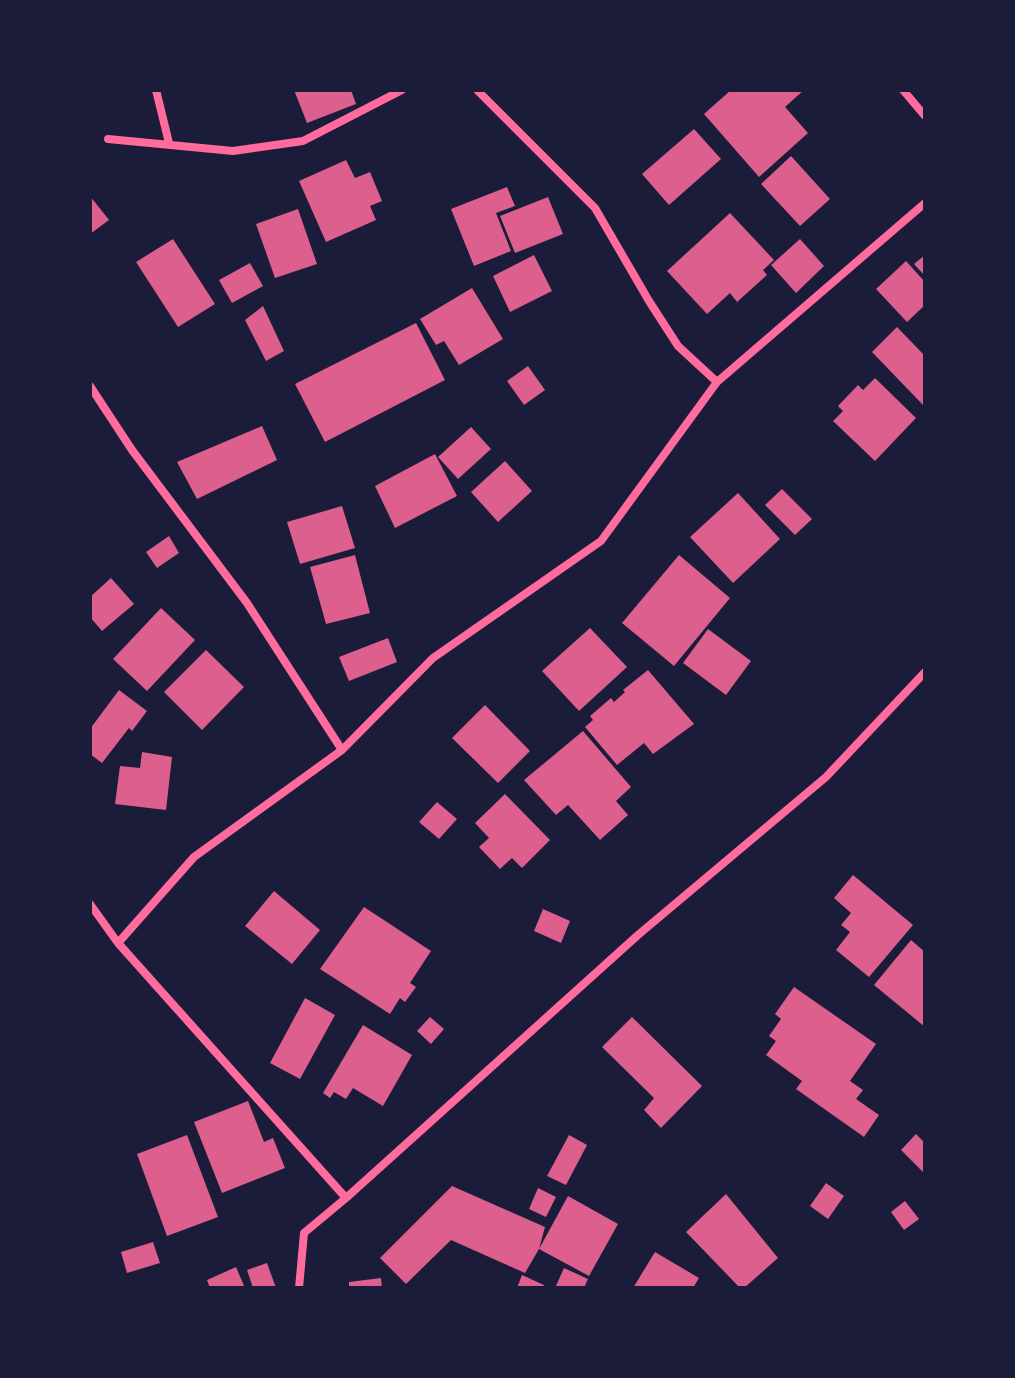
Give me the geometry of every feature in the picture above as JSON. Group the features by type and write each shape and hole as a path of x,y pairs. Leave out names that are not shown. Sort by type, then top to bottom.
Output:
{"street":[{"path":"156,90 169,143"},
{"path":"108,139 233,151 303,141 402,90"},
{"path":"477,90 595,208 678,346 717,382"},
{"path":"903,90 925,116"},
{"path":"118,943 194,857 342,750 433,658 601,541 717,382 925,203"},
{"path":"90,386 132,450 247,603 342,750"},
{"path":"299,1288 304,1233 638,935 826,777 925,672"},
{"path":"90,904 118,943 346,1198"}],"building":[{"path":"294,90 351,90 356,104 307,123"},
{"path":"731,90 804,90 785,107 808,133 759,177 704,114"},
{"path":"694,129 721,159 669,205 642,174"},
{"path":"791,156 830,199 800,226 761,184"},
{"path":"346,160 355,178 370,172 382,201 370,206 376,220 326,242 299,181"},
{"path":"507,187 515,206 496,213 511,251 474,266 451,209"},
{"path":"90,196 109,220 90,234"},
{"path":"548,197 563,234 515,253 500,216"},
{"path":"298,209 317,264 275,278 256,224"},
{"path":"730,213 774,260 763,270 767,275 737,302 730,293 707,314 667,271"},
{"path":"173,239 215,304 178,327 136,262"},
{"path":"800,239 824,266 796,293 771,265"},
{"path":"534,255 552,291 510,312 493,276"},
{"path":"925,255 925,276 914,264"},
{"path":"906,261 925,282 925,305 907,322 876,289"},
{"path":"250,263 263,286 232,303 219,280"},
{"path":"472,288 503,339 459,365 444,341 436,345 420,319"},
{"path":"263,306 284,351 266,361 245,320"},
{"path":"416,323 445,380 325,442 295,384"},
{"path":"897,327 925,356 923,405 872,352"},
{"path":"528,366 545,390 524,405 507,381"},
{"path":"875,378 916,418 875,461 833,421 843,411 838,406 858,385 863,390"},
{"path":"262,426 277,460 197,499 177,462"},
{"path":"471,427 491,449 458,479 438,457"},
{"path":"435,454 457,496 395,528 375,486"},
{"path":"505,461 532,491 498,522 471,492"},
{"path":"782,489 812,519 795,535 765,505"},
{"path":"738,493 780,539 733,583 690,537"},
{"path":"342,506 355,548 300,564 287,522"},
{"path":"169,536 179,553 157,568 146,552"},
{"path":"355,555 370,613 326,624 310,567"},
{"path":"679,555 730,598 674,666 622,623"},
{"path":"111,578 134,604 102,631 90,617 90,597"},
{"path":"161,608 195,640 147,691 113,659"},
{"path":"590,628 627,667 579,711 542,671"},
{"path":"708,629 751,661 726,695 683,663"},
{"path":"388,638 397,662 349,681 339,657"},
{"path":"206,650 244,687 202,730 164,692"},
{"path":"648,670 694,724 653,754 644,743 617,765 585,727 593,720 590,716 611,698 614,702 625,692 623,690"},
{"path":"119,690 147,711 132,731 129,728 102,763 90,754 90,729"},
{"path":"485,705 530,751 498,783 452,738"},
{"path":"583,731 631,787 616,801 628,815 600,840 568,805 556,815 524,780"},
{"path":"142,752 172,757 166,810 115,804 120,766 140,768"},
{"path":"505,794 550,840 522,868 512,858 500,869 479,847 489,838 475,823"},
{"path":"437,802 457,819 439,839 419,822"},
{"path":"853,875 913,925 869,977 836,950 850,932 841,925 851,913 834,898"},
{"path":"274,891 320,930 292,964 245,926"},
{"path":"364,907 431,951 410,983 416,987 405,1002 400,998 390,1014 320,969"},
{"path":"543,909 570,921 561,943 534,931"},
{"path":"911,940 925,952 925,1027 874,985"},
{"path":"794,987 876,1044 850,1081 863,1090 856,1099 879,1115 864,1137 796,1089 802,1081 766,1055 776,1041 769,1036 781,1019 775,1014"},
{"path":"305,998 335,1015 300,1079 270,1063"},
{"path":"430,1017 444,1029 431,1044 417,1031"},
{"path":"632,1017 702,1086 661,1128 644,1110 654,1098 602,1047"},
{"path":"363,1025 412,1055 383,1106 353,1088 346,1099 334,1092 330,1098 323,1093"},
{"path":"248,1101 264,1142 273,1138 285,1168 222,1193 194,1122"},
{"path":"916,1134 925,1143 925,1174 901,1150"},
{"path":"187,1135 218,1217 167,1236 137,1154"},
{"path":"569,1135 587,1145 566,1185 547,1176"},
{"path":"826,1183 844,1196 828,1219 810,1206"},
{"path":"452,1186 545,1227 539,1249 525,1273 451,1240 406,1284 380,1258"},
{"path":"538,1188 556,1197 546,1217 529,1209"},
{"path":"726,1194 778,1258 744,1288 740,1288 686,1232"},
{"path":"568,1196 618,1224 589,1276 539,1249"},
{"path":"905,1201 919,1219 904,1230 891,1212"},
{"path":"153,1242 160,1263 127,1273 121,1252"},
{"path":"655,1252 699,1278 693,1288 633,1288"},
{"path":"267,1263 276,1288 253,1288 247,1270"},
{"path":"236,1267 245,1288 210,1288 207,1280"},
{"path":"564,1268 588,1279 584,1288 555,1288"},
{"path":"522,1275 544,1285 543,1288 517,1288"},
{"path":"381,1278 382,1288 349,1288 349,1282"}]}
